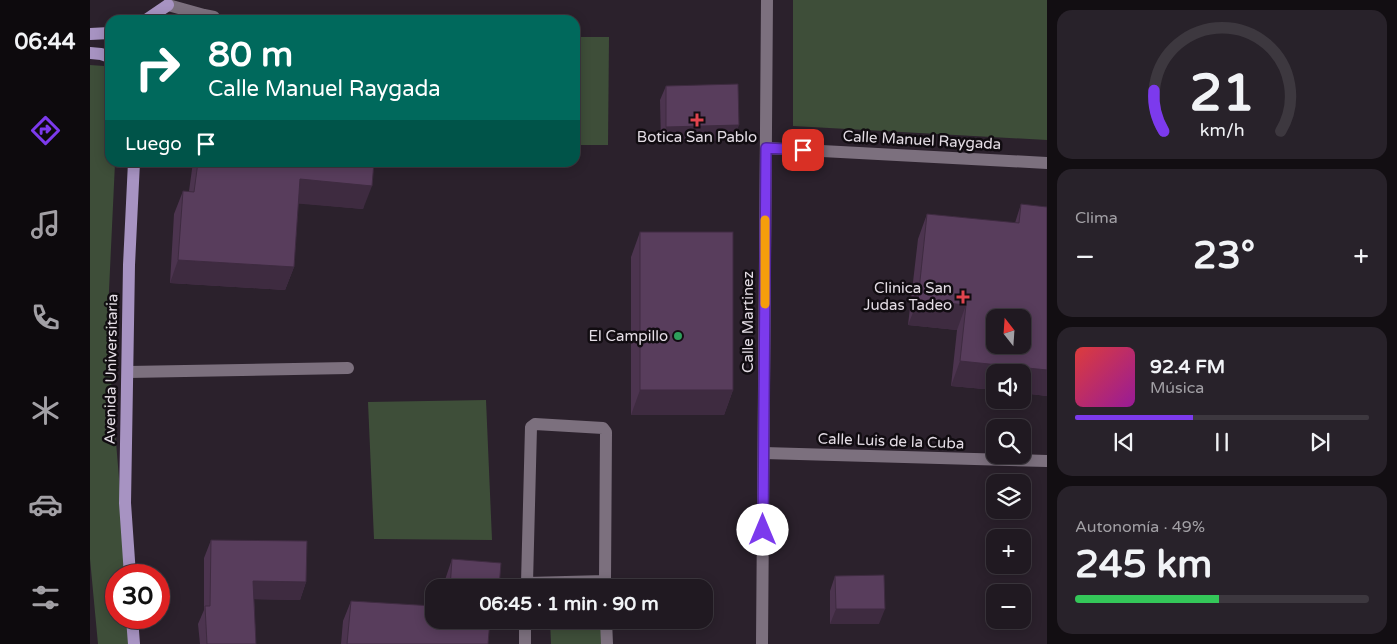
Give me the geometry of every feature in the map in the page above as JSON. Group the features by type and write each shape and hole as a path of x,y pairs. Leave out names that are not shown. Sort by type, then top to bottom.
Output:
{"main road":[{"path":"153,15 169,3"},
{"path":"165,15 169,3"},
{"path":"90,34 105,32"},
{"path":"90,53 105,55"},
{"name":"Avenida Universitaria","path":"129,564 125,503 129,265 134,167"},
{"path":"133,629 134,644"}],"street":[{"name":"Calle Martinez","path":"762,644 767,0"},
{"path":"169,3 204,15"},
{"name":"Calle Manuel Raygada","path":"766,148 1047,163"},
{"path":"128,372 348,368"},
{"path":"526,579 531,427 535,424 603,428 606,432 605,579"},
{"name":"Calle Luis de la Cuba","path":"764,453 1047,461"},
{"path":"525,629 525,644"},
{"path":"606,629 607,644"}],"green space":[{"path":"793,0 1047,0 1047,140 793,126"},
{"path":"580,37 609,37 608,145 580,145"},
{"path":"90,65 105,66 105,167 115,167 107,333 126,564 105,564 105,629 131,629 132,644 98,644 90,559"},
{"path":"486,400 492,540 374,539 368,402"},
{"path":"550,629 607,629 607,644 551,644"}],"building":[{"path":"738,84 739,125 666,127 666,86"},
{"path":"197,167 374,167 372,186 300,179 294,267 178,260 183,191 194,192"},
{"path":"1021,204 1047,207 1047,370 1031,368 1031,364 989,364 960,361 966,305 918,300 927,214 1019,223"},
{"name":"El Campillo","path":"640,232 733,232 733,390 640,390"},
{"path":"211,540 307,541 306,582 253,581 256,644 207,644 205,606 210,606"},
{"path":"452,559 501,563 500,579 451,579"},
{"path":"884,575 885,609 836,609 835,576"},
{"path":"351,601 425,605 425,629 489,629 488,644 347,644"}],"slow traffic":[{"path":"765,220 765,304"}],"place":[{"name":"Botica San Pablo","path":"697,120"},
{"name":"Clinica San Judas Tadeo","path":"963,297"},
{"name":"El Campillo","path":"678,336"}],"route":[{"path":"763,530 766,148 803,150"}]}
